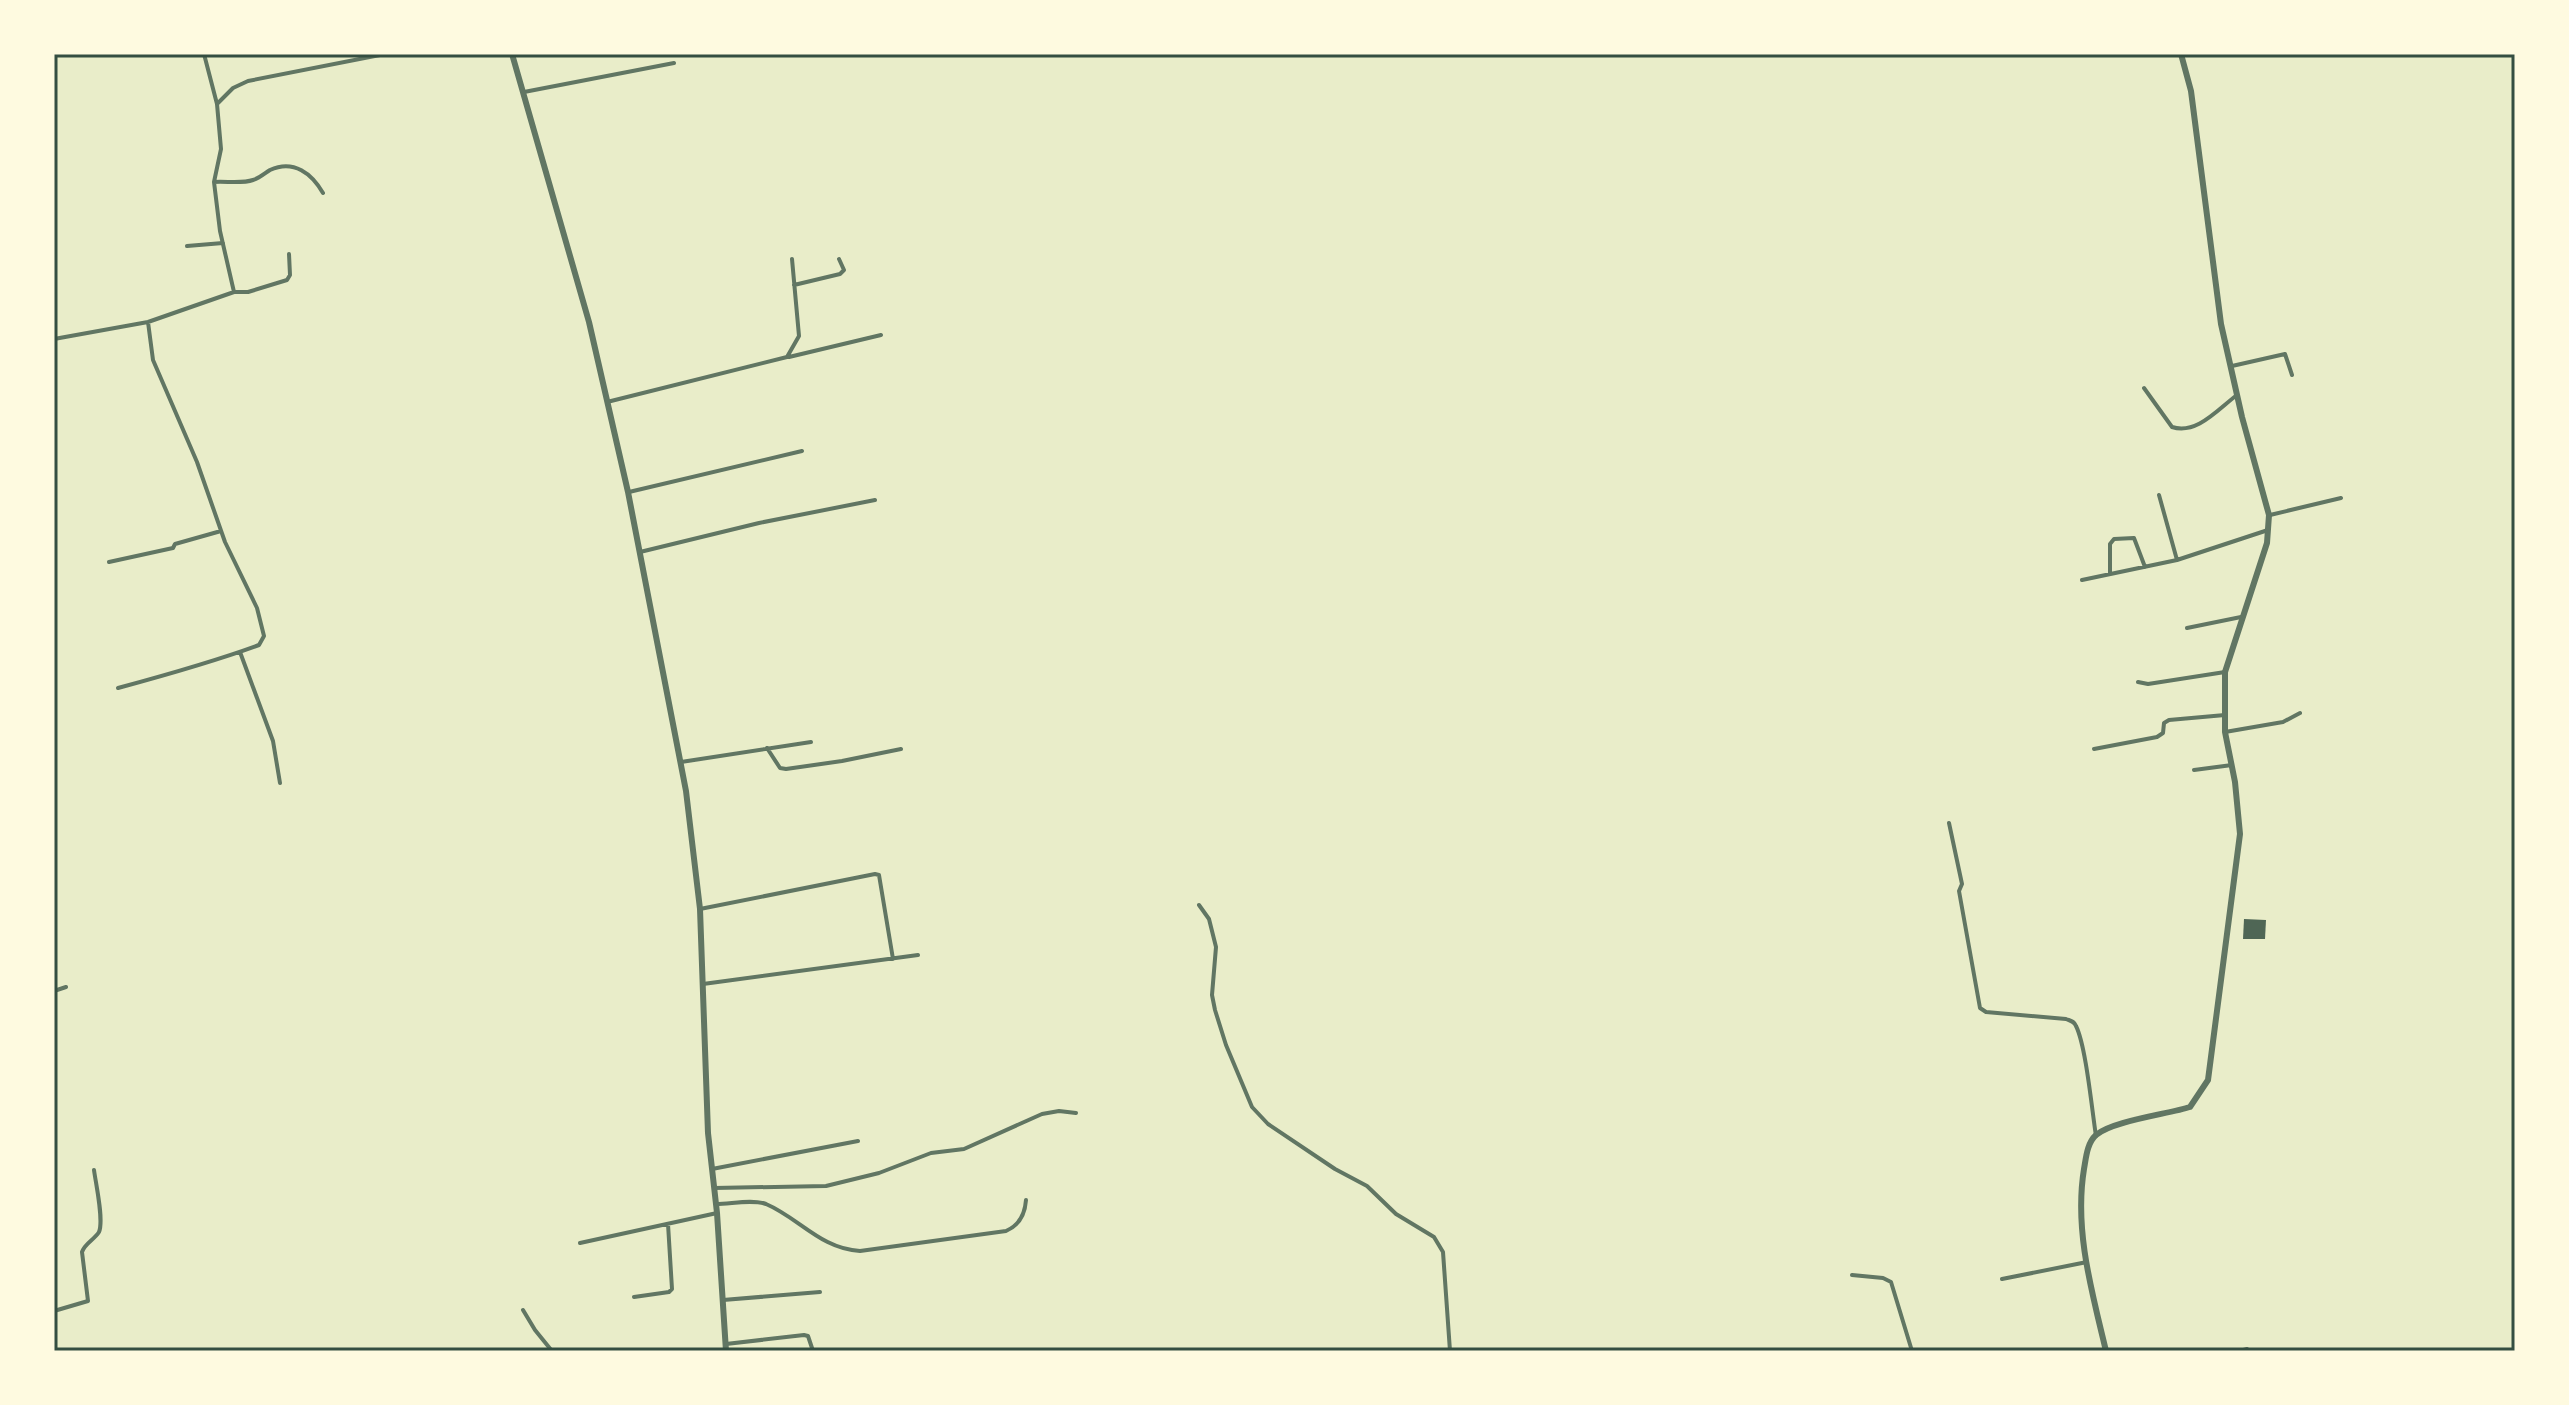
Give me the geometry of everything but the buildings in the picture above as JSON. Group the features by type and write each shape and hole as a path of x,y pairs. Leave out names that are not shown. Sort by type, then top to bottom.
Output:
{"street":[{"path":"204,54 217,104 221,149 214,182 234,292"},
{"path":"217,104 233,88 248,81 385,54"},
{"path":"512,54 589,322 628,492 681,762 700,909 708,1133 726,1347 804,1335 808,1336 813,1351"},
{"path":"2096,1136 2131,1122 2190,1107 2208,1080 2239,850 2239,815 2225,732 2225,672 2267,543 2269,515 2229,366 2217,301 2191,91 2181,54"},
{"path":"523,92 674,63"},
{"path":"214,182 252,181 272,169 294,168 311,175 323,193"},
{"path":"187,246 223,243"},
{"path":"54,339 148,322 234,292 248,292 287,280 290,275 289,254"},
{"path":"787,357 799,336 792,259"},
{"path":"794,285 840,274 844,270 839,259"},
{"path":"118,688 191,669 240,652 259,645 264,636 257,608 221,531 197,462 153,360 148,322"},
{"path":"607,402 881,335"},
{"path":"2229,366 2285,354 2292,375"},
{"path":"2144,388 2172,427 2177,429 2197,425 2237,395"},
{"path":"628,492 802,451"},
{"path":"2159,495 2177,560"},
{"path":"2269,515 2341,498"},
{"path":"639,552 759,523 875,500"},
{"path":"2082,580 2177,560 2268,530"},
{"path":"109,562 173,548 175,544 221,531"},
{"path":"2110,574 2110,544 2114,539 2134,538 2145,567"},
{"path":"2187,628 2241,617"},
{"path":"240,652 273,741 280,783"},
{"path":"2138,682 2148,684 2225,672"},
{"path":"2225,732 2283,722 2300,713"},
{"path":"2094,749 2157,737 2163,733 2164,723 2169,720 2225,715"},
{"path":"681,762 811,742"},
{"path":"767,748 780,768 786,769 901,749"},
{"path":"2194,770 2232,765"},
{"path":"1949,823 1962,884 1959,891 1980,1008 1986,1012 2066,1019 2077,1026 2096,1136 2087,1152 2080,1222 2106,1351"},
{"path":"700,909 879,875 893,959"},
{"path":"1199,905 1209,919 1216,947 1212,995 1215,1010 1252,1107 1268,1124 1335,1169 1367,1186 1396,1214 1434,1237 1443,1252 1450,1351"},
{"path":"703,984 918,955"},
{"path":"54,991 66,987"},
{"path":"714,1188 826,1186 879,1173 931,1153 964,1149 1042,1114 1059,1111 1076,1113"},
{"path":"712,1169 858,1141"},
{"path":"54,1311 88,1301 82,1252 83,1247 98,1234 101,1225 94,1170"},
{"path":"716,1204 764,1203 826,1243 860,1251 1006,1231 1015,1227 1025,1213 1026,1200"},
{"path":"580,1243 717,1213"},
{"path":"634,1297 672,1289 668,1224"},
{"path":"2002,1279 2087,1262"},
{"path":"1852,1275 1883,1278 1891,1282 1912,1351"},
{"path":"723,1300 820,1292"},
{"path":"523,1310 552,1351"},
{"path":"2240,1351 2247,1349"}]}
